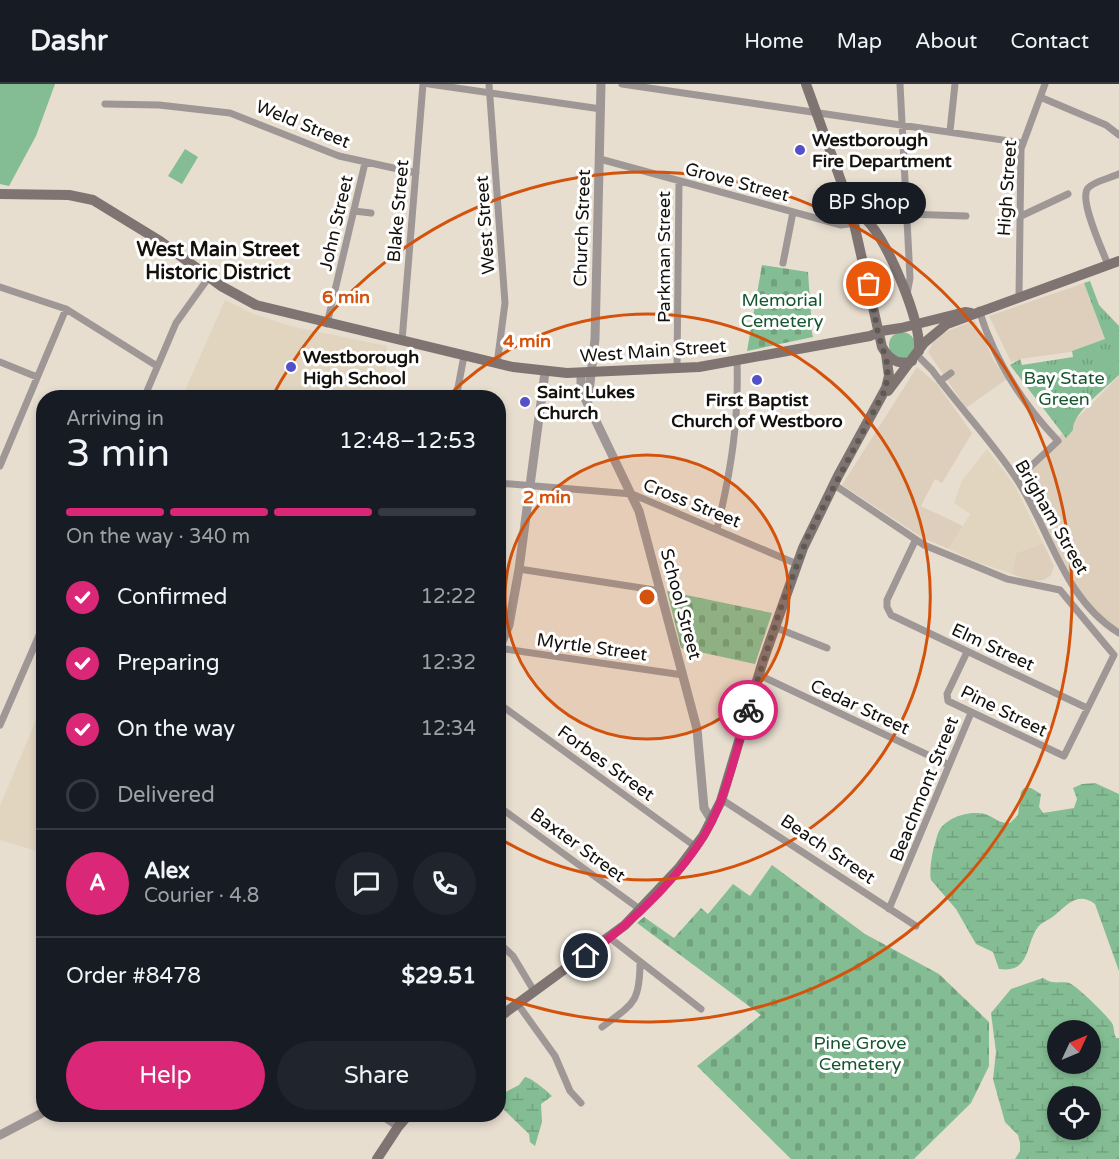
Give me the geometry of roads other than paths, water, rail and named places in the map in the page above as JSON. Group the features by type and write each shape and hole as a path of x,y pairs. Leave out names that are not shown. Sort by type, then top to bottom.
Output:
{"main road":[{"path":"806,84 850,206 867,280 876,334 885,352 900,363 916,355"},
{"name":"West Main Street","path":"0,194 69,195 93,200 160,241 209,277 256,305 497,364 545,372 586,373 677,368 737,361 876,334 887,329 916,325 965,312 975,312"},
{"path":"850,206 874,228 907,296 918,338 916,355"},
{"path":"506,1011 610,938 641,910 696,847 712,821 721,799 774,627 797,564 833,484 882,398 933,333 975,312 1114,263"},
{"path":"911,308 921,316 934,319"},
{"path":"882,398 888,380 885,352 888,336 900,328 911,330 918,338"},
{"path":"378,1159 402,1122"}],"street":[{"name":"Blake Street","path":"402,341 423,84"},
{"path":"429,84 601,109"},
{"name":"West Street","path":"489,84 505,303 497,364"},
{"name":"Church Street","path":"586,373 595,339 602,84"},
{"path":"622,84 1023,143"},
{"path":"900,84 910,278 907,296"},
{"path":"950,131 955,84"},
{"name":"High Street","path":"1019,297 1019,217 1023,143 1045,84"},
{"path":"1040,97 1118,131"},
{"name":"Weld Street","path":"105,104 159,105 230,113 274,129 312,147 365,163 416,173"},
{"name":"Grove Street","path":"600,159 841,225 854,224 866,219"},
{"name":"John Street","path":"327,324 365,163"},
{"path":"1114,263 1087,209 1085,193 1089,187 1119,174"},
{"name":"Parkman Street","path":"677,368 679,182"},
{"path":"1019,217 1068,195"},
{"path":"354,212 372,213"},
{"path":"783,263 793,212"},
{"path":"905,214 966,216"},
{"path":"147,390 180,316 209,277"},
{"path":"0,287 66,309 157,366"},
{"path":"0,466 66,309"},
{"path":"975,312 1010,378 1058,441 1017,479"},
{"name":"Brigham Street","path":"916,355 940,381 1017,479 1065,574 1088,606 1119,633"},
{"path":"458,390 464,356"},
{"path":"717,529 730,474 738,418 737,361"},
{"path":"0,362 37,377"},
{"path":"506,632 519,569 545,372"},
{"name":"School Street","path":"586,373 588,401 632,494 661,591 699,742 704,808 712,821"},
{"path":"940,381 951,373"},
{"name":"Cross Street","path":"506,484 632,494 797,564"},
{"path":"833,484 915,541 1007,579 1060,590 1114,655 1087,708"},
{"name":"Elm Street","path":"915,541 888,597 888,610 896,618 1087,708"},
{"path":"519,569 661,591"},
{"path":"774,627 827,648"},
{"path":"0,726 36,643"},
{"name":"Myrtle Street","path":"506,650 683,675"},
{"name":"Pine Street","path":"967,652 946,699 971,713 1064,756 1087,708"},
{"name":"Cedar Street","path":"759,675 949,765"},
{"name":"Forbes Street","path":"506,709 696,847"},
{"name":"Beachmont Street","path":"889,909 971,713"},
{"name":"Beach Street","path":"721,799 916,926"},
{"name":"Baxter Street","path":"506,812 641,910"},
{"path":"610,938 700,1009"},
{"path":"506,949 513,956 534,991"},
{"path":"602,1027 625,1010 637,996 640,986 640,962"},
{"path":"517,1003 555,1056 570,1091 581,1103"},
{"path":"0,1136 36,1116"},
{"path":"391,1122 398,1127"}],"place":[{"name":"Westborough Fire Department","path":"800,150"},
{"name":"BP Shop","path":"869,284"},
{"name":"Westborough High School","path":"291,367"},
{"name":"First Baptist Church of Westboro","path":"757,380"},
{"name":"Saint Lukes Church","path":"525,402"}],"district":[{"name":"West Main Street Historic District","path":"218,262"}],"park label":[{"name":"Memorial Cemetery","path":"782,310"},
{"name":"Bay State Green","path":"1064,388"},
{"name":"Pine Grove Cemetery","path":"860,1053"}]}
